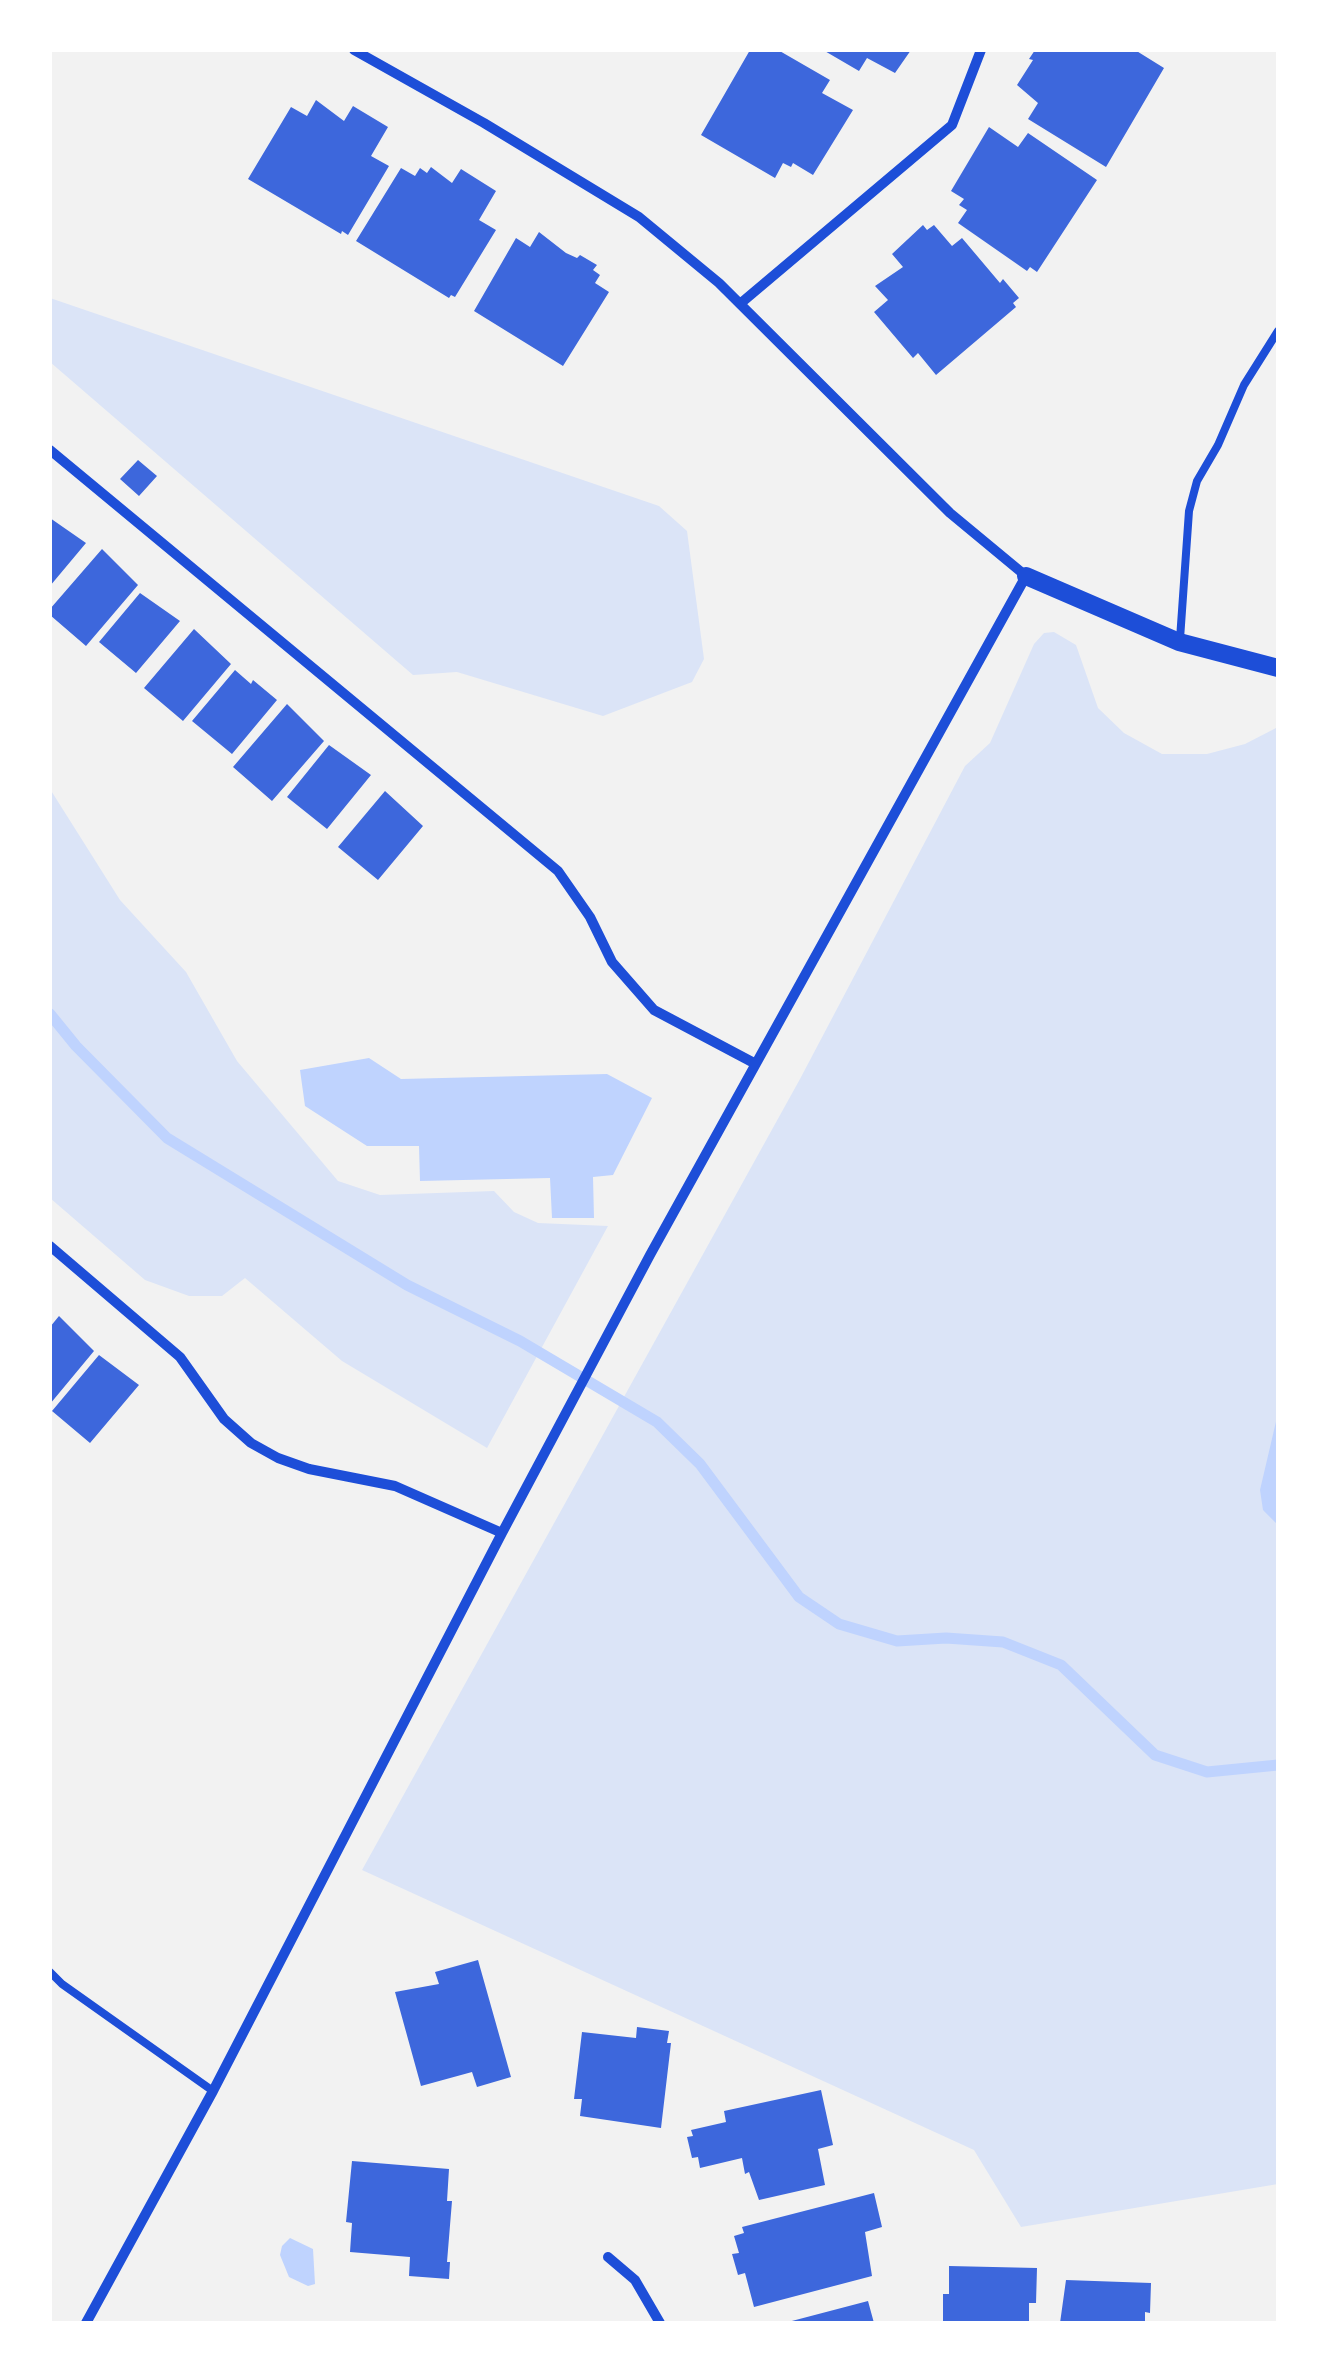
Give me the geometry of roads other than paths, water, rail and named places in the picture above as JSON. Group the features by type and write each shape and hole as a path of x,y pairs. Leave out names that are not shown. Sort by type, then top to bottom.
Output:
{"street":[{"path":"354,50 639,217 742,304 950,512 1026,576 1180,642 1278,668"},
{"path":"742,304 952,125 981,50"},
{"path":"50,450 558,871 590,918 612,962 654,1010 754,1063"},
{"path":"86,2323 213,2090 650,1254 1026,576"},
{"path":"50,1246 180,1357 224,1419 251,1443 309,1469 395,1486 502,1533"},
{"path":"608,2257 635,2280 660,2323"}],"lane":[{"path":"1180,642 1189,511 1197,481 1218,445 1244,385 1278,331"},
{"path":"50,1972 213,2090"}],"water":[{"path":"369,1058 401,1079 607,1074 652,1098 613,1175 593,1177 594,1218 552,1218 550,1178 420,1181 419,1146 367,1146 305,1106 300,1070"},
{"path":"1278,1413 1278,1525 1263,1510 1260,1490"},
{"path":"290,2238 313,2249 315,2284 308,2286 289,2277 280,2255"}],"waterway":[{"path":"50,1014 76,1046 167,1138 407,1285 520,1341 657,1422 700,1464 799,1597 839,1624 897,1641 946,1638 1003,1642 1061,1665 1155,1755 1207,1772 1278,1765"}]}
